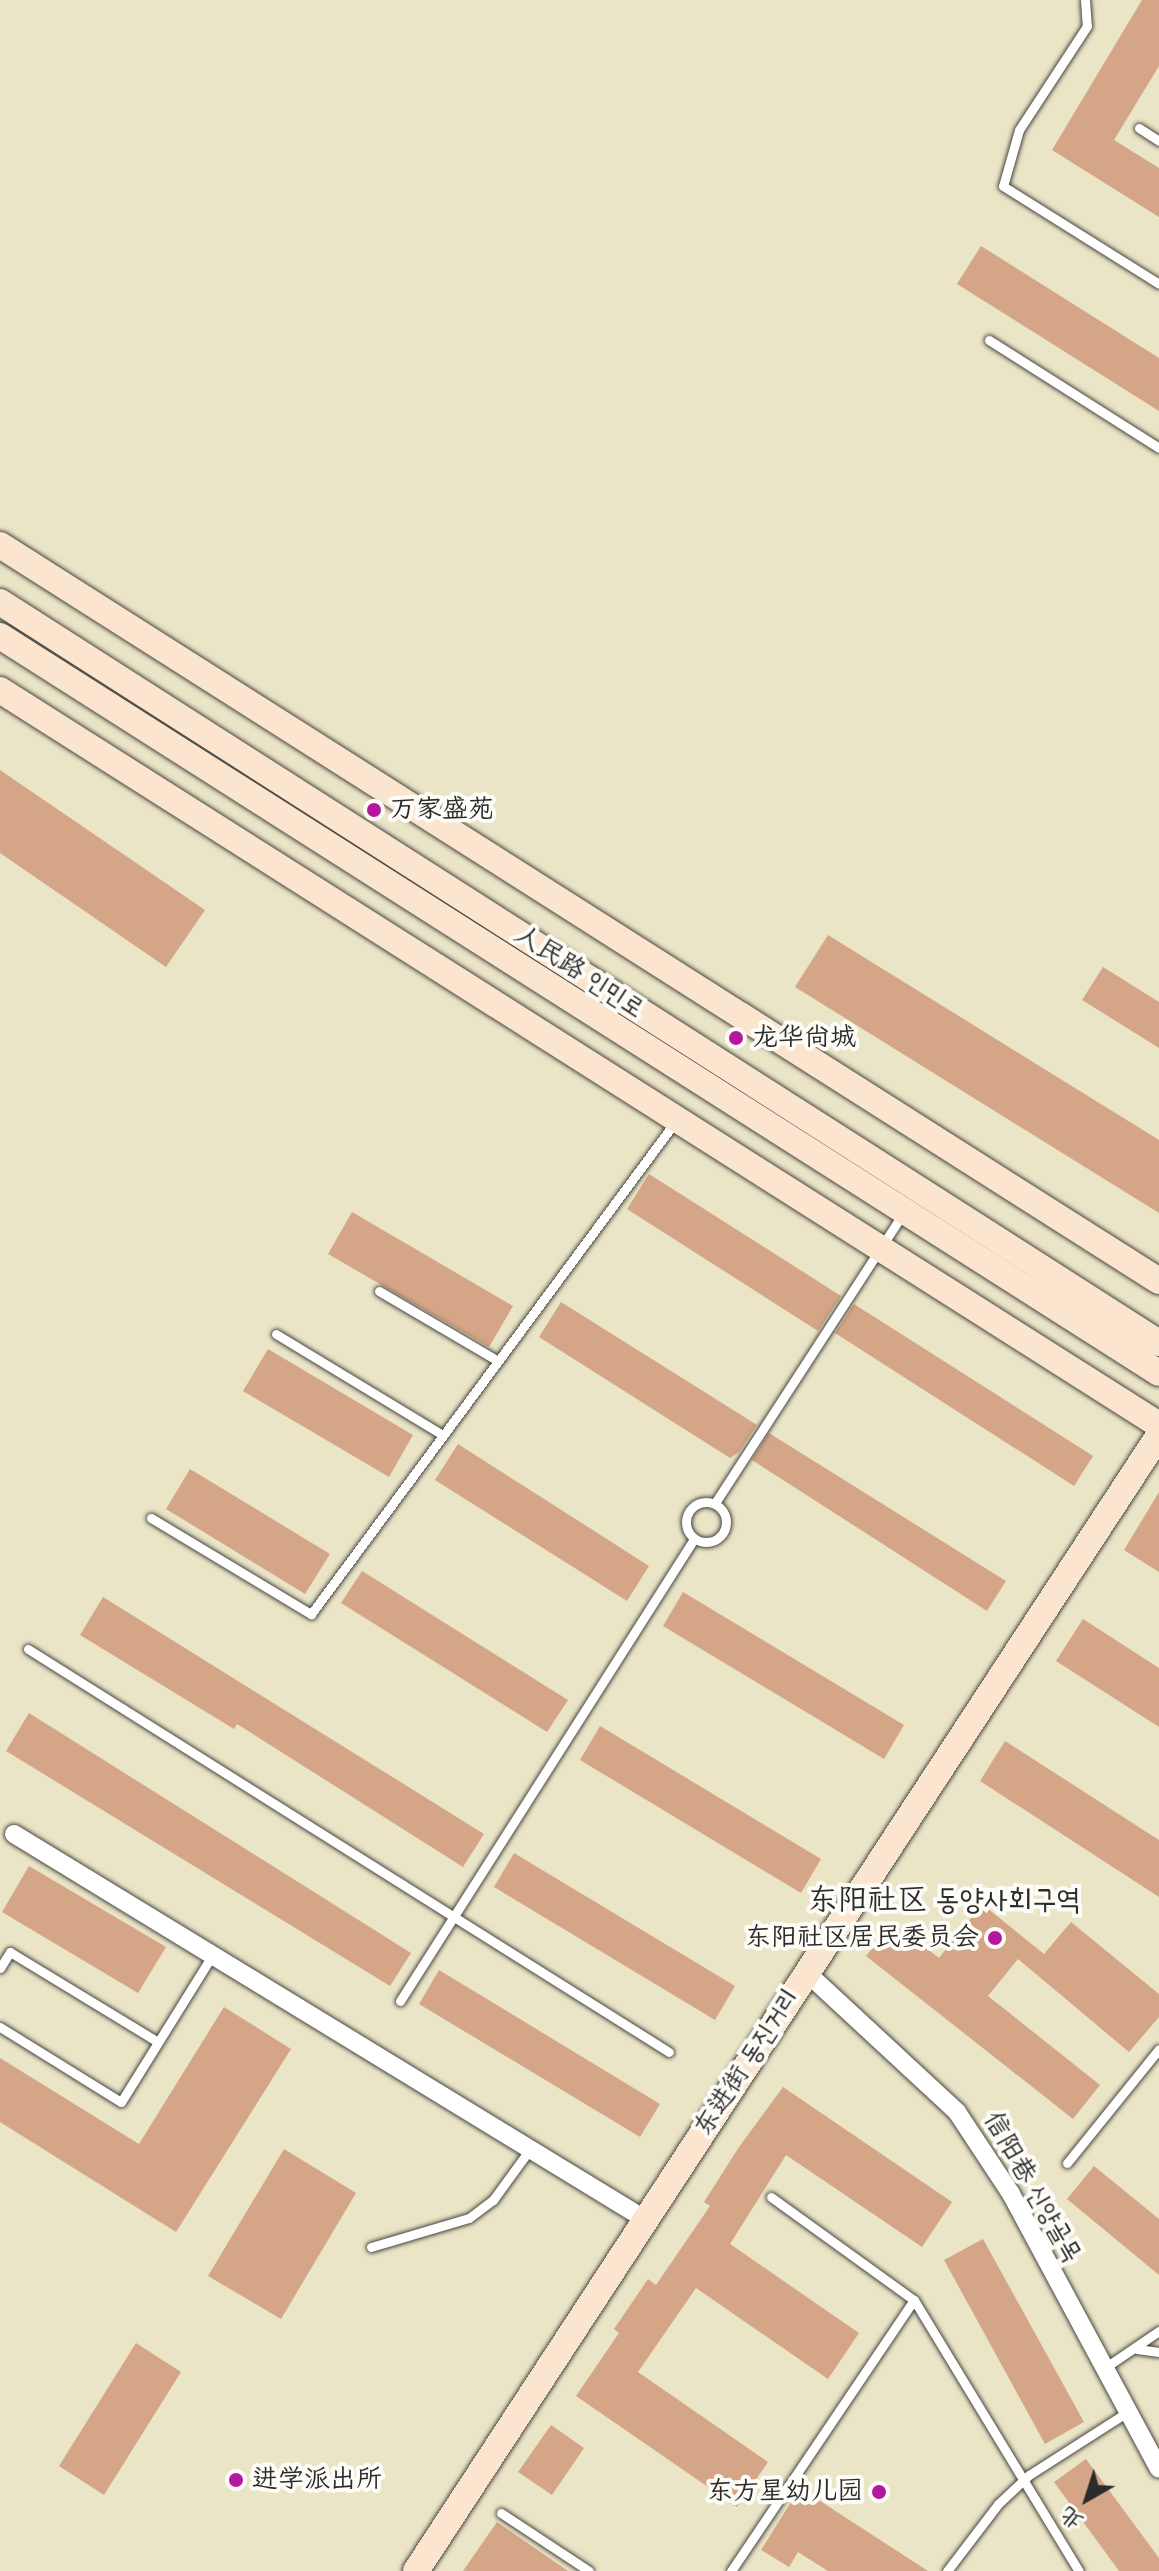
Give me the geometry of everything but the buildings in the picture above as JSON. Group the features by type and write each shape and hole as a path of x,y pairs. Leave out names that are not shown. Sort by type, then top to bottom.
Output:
{"street":[{"path":"0,545 1159,1281"},
{"name":"人民路 인민로","path":"0,602 1159,1343"},
{"name":"人民路 인민로","path":"0,636 1159,1373"},
{"path":"0,690 1159,1425"},
{"name":"东进街 동진거리","path":"416,2571 1159,1435"},
{"path":"7,1830 646,2220"},
{"name":"信阳巷 신양골목","path":"806,1972 957,2112 1011,2194 1126,2413 1159,2469"}],"lane":[{"path":"1085,0 1087,26 1019,130 1003,186 1159,284"},
{"path":"1139,128 1159,141"},
{"path":"989,340 1159,448"},
{"path":"151,1518 311,1614 495,1359 677,1119"},
{"path":"715,1503 905,1212"},
{"path":"379,1291 495,1359"},
{"path":"276,1334 441,1434"},
{"path":"702,1501 715,1503 724,1513 723,1532 713,1541 694,1539 685,1521 690,1508 702,1501"},
{"path":"400,2001 694,1539"},
{"path":"28,1649 669,2052"},
{"path":"0,1968 10,1952 158,2042"},
{"path":"0,2027 121,2102 212,1956"},
{"path":"1067,2163 1159,2049"},
{"path":"371,2247 469,2218 493,2200 530,2149"},
{"path":"771,2197 914,2300 1079,2571"},
{"path":"731,2571 914,2300"},
{"path":"1103,2369 1137,2349 1159,2331"},
{"path":"1137,2349 1159,2352"},
{"path":"947,2571 971,2536 1024,2480 1126,2413"},
{"path":"501,2513 589,2571"}],"place":[{"name":"万家盛苑","path":"374,810"},
{"name":"龙华尚城","path":"736,1038"},
{"name":"东阳社区居民委员会","path":"995,1938"},
{"name":"进学派出所","path":"236,2480"},
{"name":"东方星幼儿园","path":"879,2492"}],"district":[{"name":"东阳社区 동양사회구역","path":"944,1900"}]}
